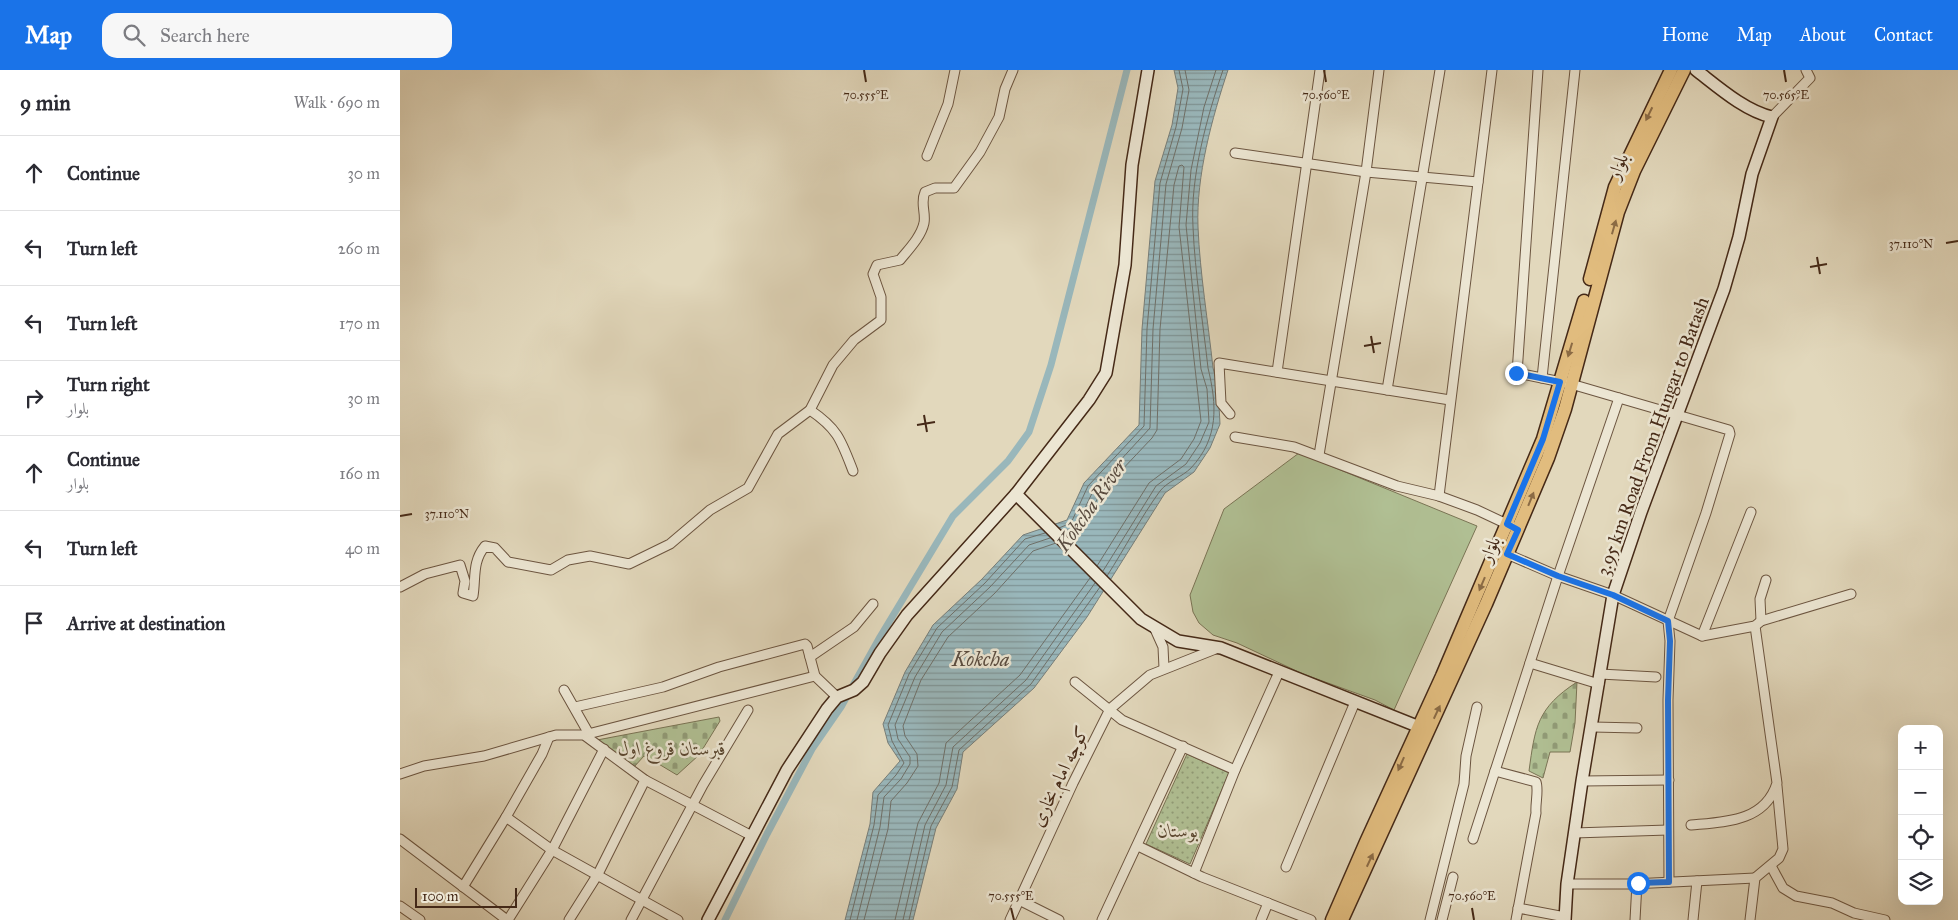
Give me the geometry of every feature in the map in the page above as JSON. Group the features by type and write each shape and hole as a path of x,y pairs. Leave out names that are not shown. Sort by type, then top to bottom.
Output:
{"main road":[{"name":"بلوار","path":"1342,920 1424,728 1442,676 1548,458 1615,187 1671,70"},
{"name":"بلوار","path":"1566,383 1618,212 1634,171 1684,70"},
{"name":"بلوار","path":"1332,920 1507,554 1513,527"}],"street":[{"path":"927,156 948,104 955,70"},
{"path":"400,587 425,574 460,565 465,581 463,593 472,596 474,569 478,554 486,546 495,548 508,562 551,570 568,560 590,556 629,564 670,544 710,510 748,488 778,434 810,410 833,365 854,340 881,320 881,297 873,274 877,265 900,260 919,235 924,223 922,200 925,192 935,188 954,188 980,152 999,117 1005,89 1013,70"},
{"path":"708,920 787,770 837,697 854,690 863,682 880,653 907,615 1016,494 1089,400 1106,373 1125,265 1132,165 1148,70"},
{"path":"1278,372 1320,70"},
{"path":"1319,455 1366,172 1378,70"},
{"path":"1387,390 1440,70"},
{"path":"1439,496 1492,70"},
{"path":"1538,70 1516,373 1566,383 1619,398 1729,430 1730,434 1706,513 1668,621 1670,641 1668,700 1669,882"},
{"path":"1542,378 1575,70"},
{"path":"1696,70 1730,95 1772,117 1810,78 1806,70"},
{"name":"3.95 km Road From Hungar to Batash","path":"1565,919 1567,884 1574,833 1593,727 1613,595 1641,512 1724,289 1739,237 1752,174 1772,117"},
{"path":"1235,153 1308,162 1366,172 1478,182"},
{"path":"1230,414 1221,403 1220,363 1450,400"},
{"path":"1473,839 1558,576 1619,398"},
{"path":"810,410 828,422 837,432 853,472"},
{"path":"1235,437 1294,447 1319,455 1397,486 1439,496 1495,517 1513,527"},
{"path":"1016,494 1142,619 1178,641 1221,648 1424,728"},
{"path":"1702,636 1750,512"},
{"path":"1507,554 1558,576 1613,595 1702,636 1758,623 1851,594"},
{"path":"1567,884 1755,878 1779,858 1782,849 1777,807 1777,783 1758,623 1760,599 1766,580"},
{"path":"810,657 854,627 873,604"},
{"path":"1154,627 1163,647 1164,668"},
{"path":"576,707 663,686 718,667 801,645 807,646 815,676 837,697"},
{"name":"کوچه امام بخاری","path":"1010,920 1110,709 1150,675 1164,668 1221,648"},
{"path":"1530,663 1599,679 1656,677"},
{"path":"1194,873 1235,770 1279,672"},
{"path":"400,774 424,766 484,756 556,735 587,734 815,676"},
{"path":"1075,682 1122,720 1235,770"},
{"path":"564,690 576,707 587,734 604,749 645,780 752,836"},
{"path":"1286,867 1355,702"},
{"path":"1430,920 1464,784 1466,756 1477,707"},
{"path":"631,920 693,804 748,710"},
{"path":"1593,727 1637,728"},
{"path":"463,887 542,754 549,737"},
{"path":"1102,920 1183,746"},
{"path":"400,839 508,920 552,850 604,749"},
{"path":"1495,771 1537,784 1536,813 1516,920"},
{"path":"569,920 598,874 645,780"},
{"path":"1582,781 1669,780"},
{"path":"1691,825 1738,821 1752,814 1764,803 1777,783"},
{"path":"506,816 552,850 678,920"},
{"path":"1574,833 1668,830"},
{"path":"1138,846 1194,873 1311,920"},
{"path":"1771,866 1783,888 1796,896 1832,903 1854,913 1884,920"},
{"path":"1442,920 1453,877"},
{"path":"1750,920 1755,878"},
{"path":"1693,920 1697,881"},
{"path":"1635,920 1638,883"},
{"path":"1019,900 1059,920"},
{"path":"1261,920 1268,904"},
{"path":"400,906 420,920"},
{"path":"1518,908 1565,919"}],"green space":[{"path":"1299,453 1477,526 1394,710 1375,700 1303,674 1237,643 1213,635 1199,623 1193,612 1190,595 1224,509"},
{"path":"1577,682 1575,723 1570,752 1550,752 1543,778 1529,771 1536,730 1540,720 1553,701"},
{"name":"قبرستان قروغ اول","path":"719,717 720,721 699,755 677,775 652,760 650,762 644,756 634,767 597,740"},
{"name":"بوستان","path":"1187,754 1229,773 1190,864 1146,844"}],"water":[{"name":"Kokcha","path":"1174,70 1228,70 1206,147 1198,208 1200,262 1213,368 1218,387 1220,424 1210,448 1194,472 1165,493 1087,617 1034,688 963,752 957,789 936,828 913,920 845,920 870,824 873,792 900,761 888,743 883,724 905,672 933,625 982,579 1023,535 1067,520 1084,483 1139,425 1142,329 1155,181 1172,125 1178,88"}],"waterway":[{"path":"725,920 767,834 812,749 841,707 880,637 953,516 1008,461 1029,432 1051,365 1127,70"}],"route":[{"path":"1516,373 1560,382 1543,439 1507,524 1518,530 1507,554 1558,576 1613,595 1668,621 1670,641 1668,700 1669,882 1638,883"}],"water label":[{"name":"Kokcha River","path":"1091,505"}]}
